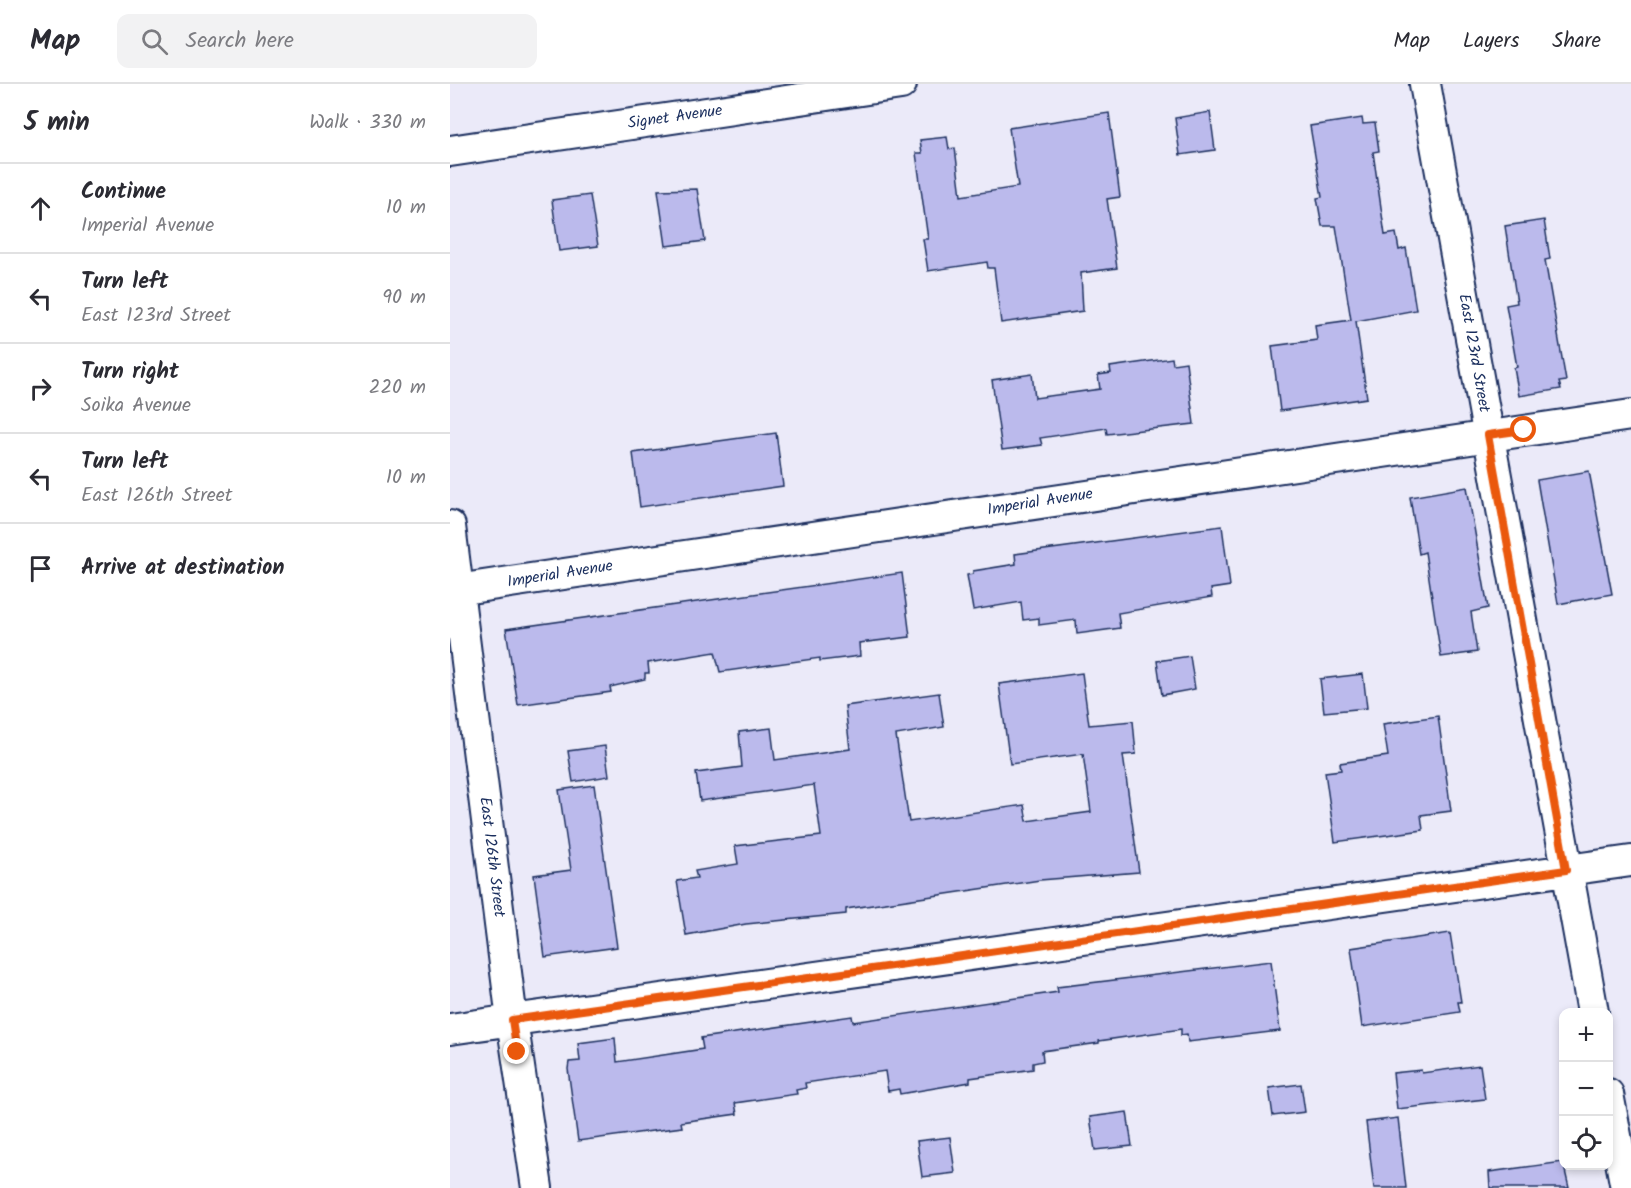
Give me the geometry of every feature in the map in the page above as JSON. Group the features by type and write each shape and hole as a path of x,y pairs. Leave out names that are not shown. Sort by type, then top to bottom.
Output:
{"street":[{"name":"Signet Avenue","path":"450,151 901,84"},
{"name":"East 123rd Street","path":"1425,84 1592,1008"},
{"name":"Imperial Avenue","path":"454,590 1631,415"},
{"name":"East 126th Street","path":"450,526 454,590 537,1188"},
{"path":"450,1029 1631,861"},
{"path":"1612,1116 1626,1188"}],"building":[{"path":"1210,112 1215,150 1180,155 1175,118"},
{"path":"1109,113 1120,197 1107,199 1117,268 1081,273 1083,311 1001,323 994,268 988,268 987,262 928,271 923,239 928,239 916,153 922,153 920,140 947,137 949,149 955,148 961,196 1018,187 1009,128"},
{"path":"1362,118 1363,124 1375,123 1379,151 1373,152 1385,235 1396,233 1399,250 1406,248 1416,310 1356,321 1367,398 1280,411 1272,346 1317,340 1315,325 1351,320 1336,226 1322,226 1317,198 1322,197 1310,126"},
{"path":"697,189 705,241 666,246 658,190"},
{"path":"590,195 598,246 559,251 552,200"},
{"path":"1544,220 1550,259 1545,260 1566,381 1559,382 1561,389 1519,396 1514,368 1517,367 1506,305 1517,303 1505,226"},
{"path":"1172,358 1173,364 1186,362 1194,424 1107,434 1106,428 1040,438 1042,445 1002,450 992,380 1032,374 1035,398 1100,389 1098,375 1111,373 1110,367"},
{"path":"776,433 783,486 640,507 633,453"},
{"path":"1589,471 1612,594 1558,604 1537,480"},
{"path":"1467,487 1488,608 1471,612 1477,652 1441,657 1425,552 1419,554 1410,497"},
{"path":"1222,526 1230,586 1211,589 1212,597 1118,613 1120,628 1077,634 1076,620 1039,625 1039,618 1023,620 1021,602 973,610 967,575 973,574 973,571 1016,564 1015,554"},
{"path":"902,573 910,637 859,643 860,656 820,661 820,658 720,672 715,652 648,663 649,673 645,673 645,679 610,687 611,692 518,705 506,629"},
{"path":"1190,656 1195,689 1162,695 1157,661"},
{"path":"1082,673 1089,725 1133,721 1136,754 1123,755 1139,872 1040,880 846,909 846,914 746,924 686,935 677,881 697,878 695,871 738,864 735,846 821,836 814,785 700,801 696,773 742,767 739,732 771,728 775,760 850,749 845,706 939,693 944,727 896,735 909,822 1024,805 1027,821 1091,812 1083,754 1010,764 999,684"},
{"path":"1363,674 1367,708 1324,712 1320,679"},
{"path":"1438,716 1451,811 1421,815 1423,830 1335,842 1325,772 1341,770 1340,763 1388,756 1383,724"},
{"path":"605,746 609,776 573,782 568,751"},
{"path":"594,785 617,947 545,957 534,875 571,870 559,790"},
{"path":"1450,933 1461,1002 1458,1002 1460,1012 1362,1027 1351,948"},
{"path":"1271,961 1280,1031 1188,1042 1187,1034 1181,1035 1181,1029 1099,1041 1099,1043 1042,1051 1043,1061 1033,1063 1033,1069 970,1078 970,1082 900,1094 899,1089 888,1091 885,1071 805,1083 806,1088 796,1090 797,1094 735,1103 737,1114 681,1122 682,1127 578,1141 568,1069 569,1062 580,1061 578,1043 615,1038 617,1062 703,1049 701,1038 852,1016 853,1022 1058,992 1057,987"},
{"path":"1480,1065 1485,1099 1397,1109 1393,1073 1421,1070 1422,1073"},
{"path":"1301,1084 1305,1112 1273,1116 1269,1088"},
{"path":"1127,1112 1132,1146 1095,1150 1090,1117"},
{"path":"1398,1118 1406,1188 1374,1188 1366,1122"},
{"path":"950,1137 955,1173 922,1177 917,1141"},
{"path":"1559,1163 1559,1170 1565,1170 1569,1188 1490,1188 1489,1172"}],"route":[{"path":"517,1052 512,1020 1566,870 1488,435 1524,430"}]}
